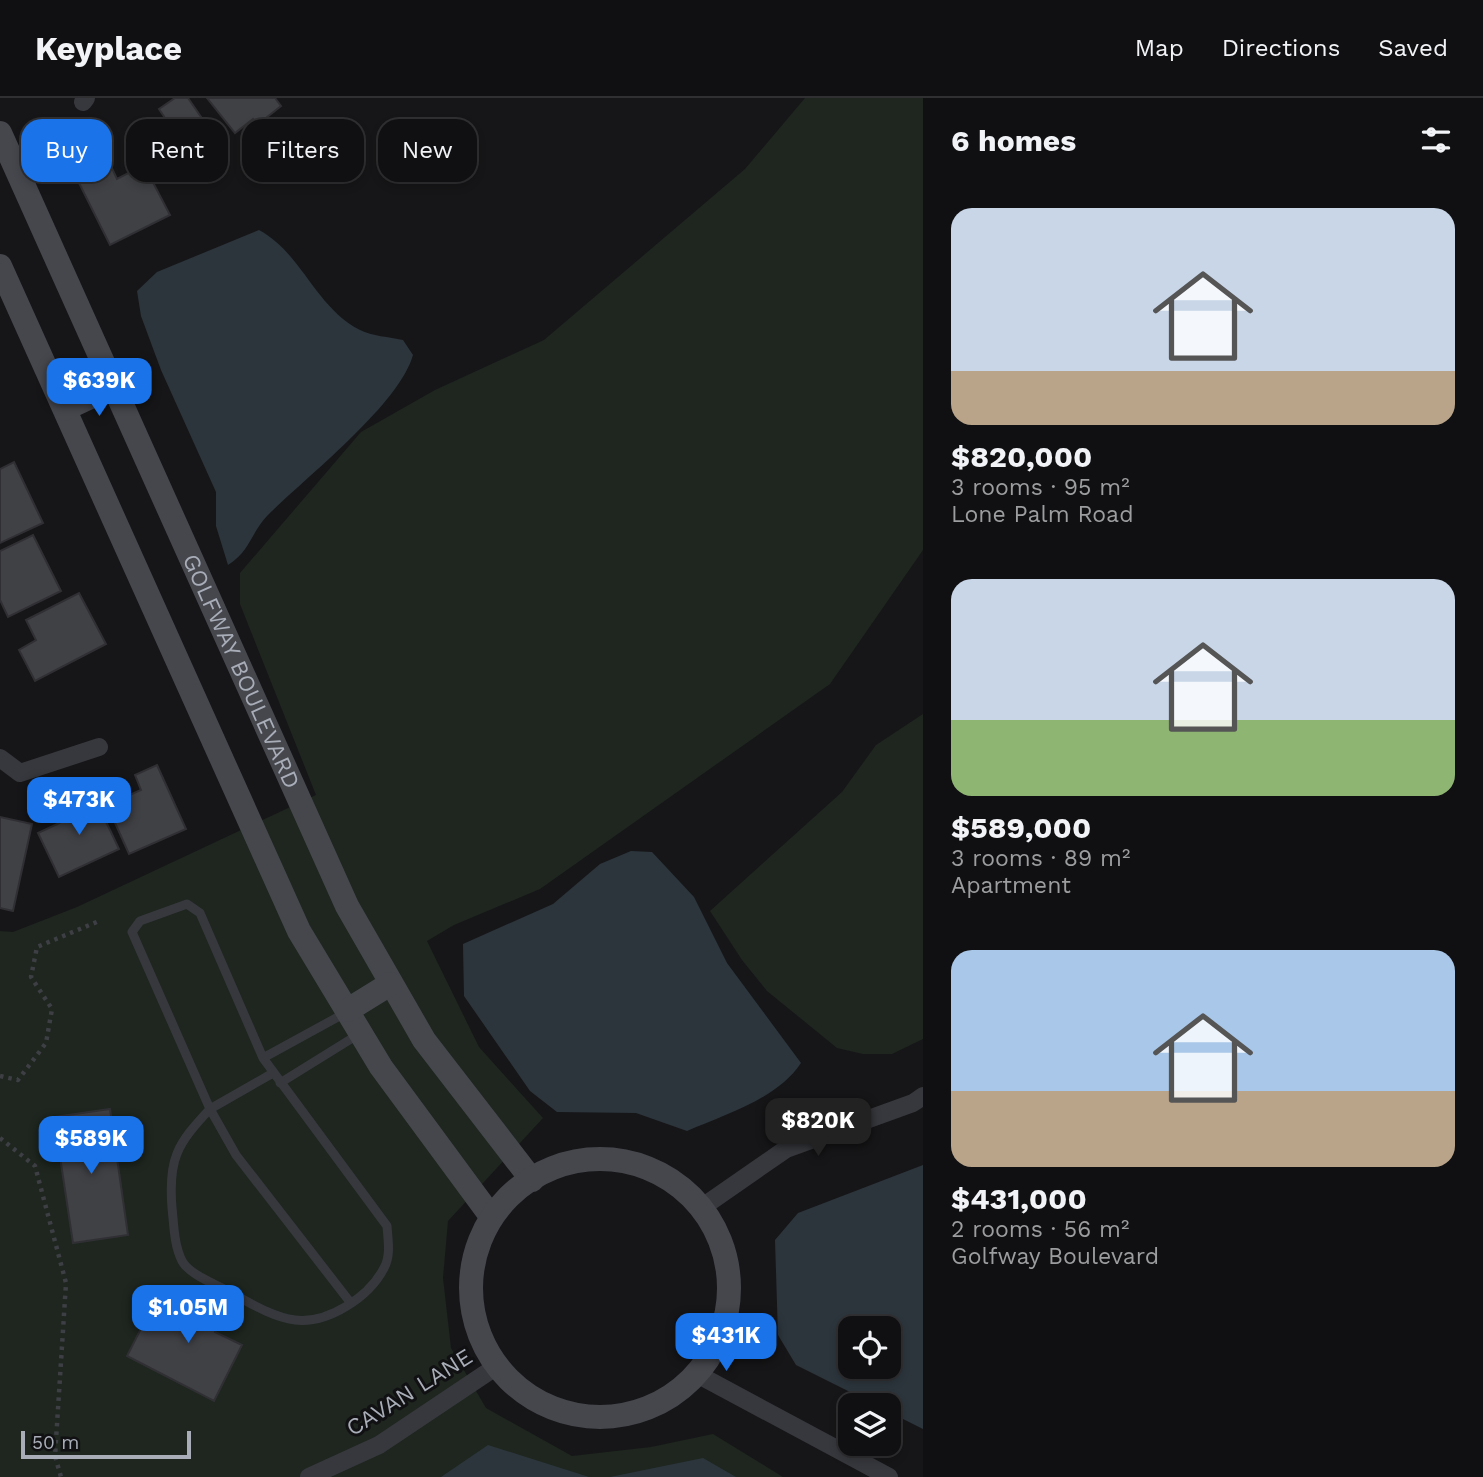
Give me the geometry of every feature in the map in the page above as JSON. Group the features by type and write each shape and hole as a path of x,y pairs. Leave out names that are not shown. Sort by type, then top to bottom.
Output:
{"street":[{"name":"GOLFWAY BOULEVARD","path":"0,133 347,906 424,1040 532,1180"},
{"path":"0,266 299,931 397,1088 490,1215"},
{"path":"65,409 114,386"},
{"path":"0,758 20,773 99,747"},
{"path":"348,1011 390,984"},
{"path":"701,1208 786,1149 913,1103 923,1096"},
{"path":"616,1160 651,1169 683,1189 701,1208 725,1254 730,1292 726,1320 715,1349 697,1374 667,1400 636,1413 574,1415 550,1408 523,1393 497,1366 480,1336 472,1312 470,1283 477,1246 490,1215 541,1172 565,1163 616,1160"},
{"name":"CAVAN LANE","path":"309,1477 379,1445 497,1366"},
{"path":"697,1374 890,1477"}],"lane":[{"path":"273,1073 210,1109 175,1152 170,1179 175,1241 183,1263 202,1277 266,1310 295,1320 320,1318 350,1302 384,1268 389,1250 387,1226 263,1058 200,913 187,904 140,921 132,932 210,1109 236,1155 350,1302"},
{"path":"263,1058 348,1011"},
{"path":"280,1083 362,1033"}],"path":[{"path":"0,1076 18,1080 46,1043 52,1009 31,977 37,947 99,920"},
{"path":"0,1138 35,1166 65,1283 55,1456 61,1477"}],"shaded area":[{"path":"805,98 923,98 923,550 830,684 540,889 454,925 427,941 479,1047 543,1118 448,1221 443,1278 451,1348 486,1408 572,1456 651,1447 713,1434 783,1477 0,1477 0,931 13,932 77,907 316,795 240,604 240,573 361,432 435,390 544,340 745,169"},
{"path":"259,230 287,252 331,308 345,320 365,332 403,340 413,355 390,396 371,418 267,516 246,548 228,565 216,526 216,492 161,370 141,316 137,291 157,272"},
{"path":"923,714 923,1039 892,1054 863,1054 837,1048 767,991 742,960 710,911 842,792 876,745"},
{"path":"631,851 652,852 694,897 727,963 801,1063 791,1076 765,1096 687,1131 636,1113 557,1112 530,1091 464,996 463,944 553,904 600,864"},
{"path":"923,1165 923,1429 901,1418 901,1393 852,1393 796,1365 778,1335 775,1240 798,1213"},
{"path":"488,1445 589,1477 441,1477"},
{"path":"703,1458 736,1477 610,1477"}],"building":[{"path":"175,98 188,98 202,119 166,119 159,109"},
{"path":"207,98 275,98 281,106 265,119 242,119 242,128 235,133 228,124 228,119 224,119"},
{"path":"112,168 117,179 126,174 126,182 153,182 170,215 110,245 78,182 112,182"},
{"path":"14,462 43,523 0,543 0,469"},
{"path":"33,535 61,591 8,617 0,600 0,551"},
{"path":"79,593 106,644 35,681 19,650 36,640 26,620"},
{"path":"157,765 186,829 129,854 107,805 141,790 135,775"},
{"path":"93,794 119,849 59,877 38,833 66,820 61,809"},
{"path":"0,817 32,824 13,911 0,908"},
{"path":"110,1109 128,1235 73,1243 54,1117"},
{"path":"199,1288 229,1304 215,1332 242,1345 214,1401 127,1356 155,1301 185,1316"}]}
